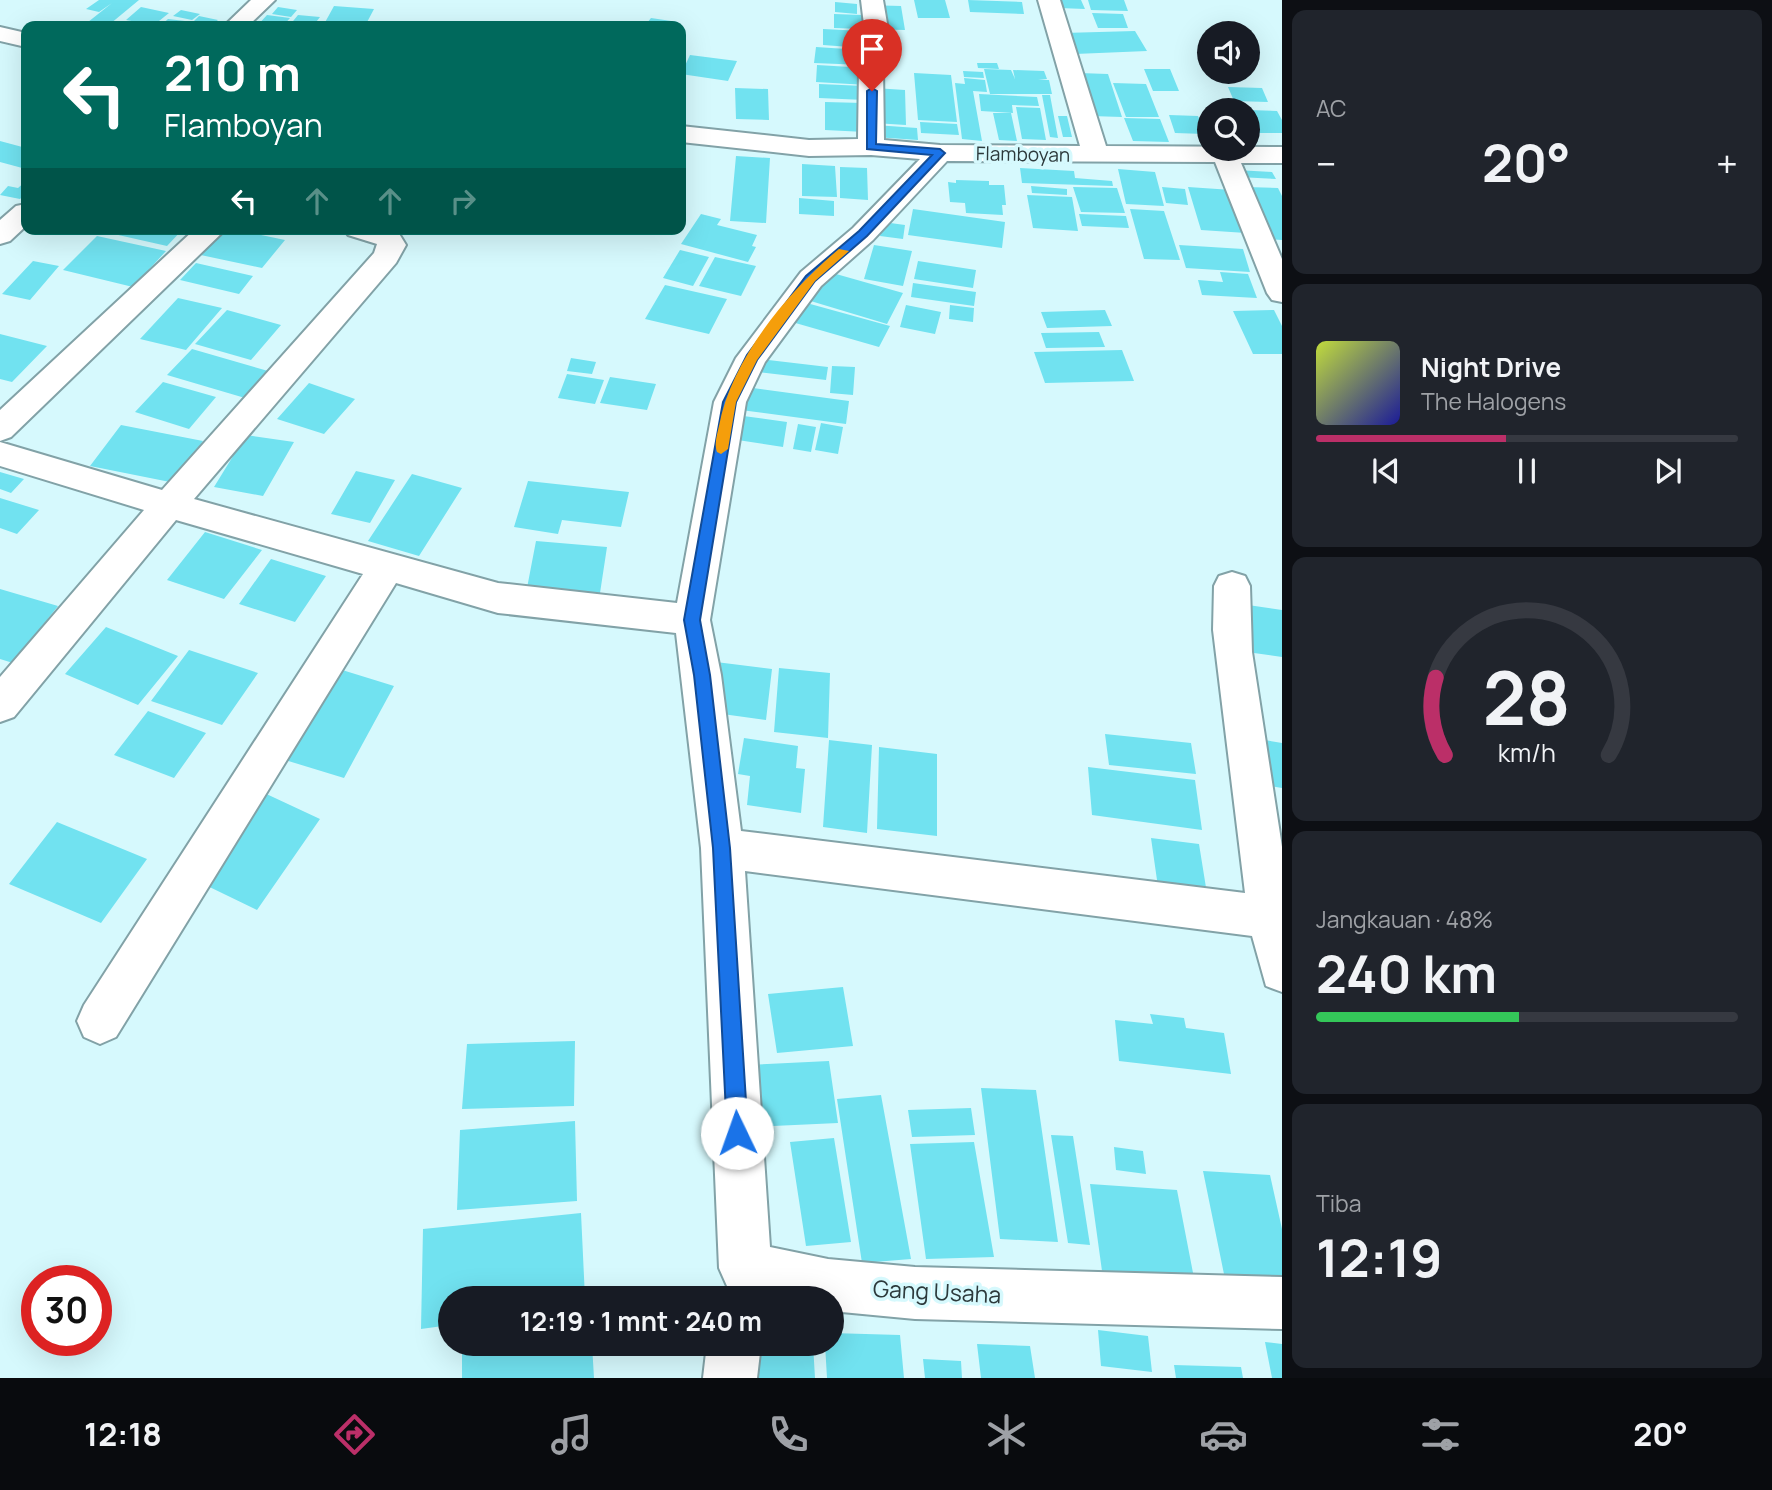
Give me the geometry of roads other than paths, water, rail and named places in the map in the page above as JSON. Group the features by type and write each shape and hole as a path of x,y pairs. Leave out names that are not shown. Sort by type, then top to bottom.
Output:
{"street":[{"path":"241,21 264,0"},
{"path":"871,147 871,68 878,41 872,0"},
{"path":"1049,0 1096,155"},
{"path":"0,34 21,39"},
{"name":"Flamboyan","path":"686,135 810,148 871,147 940,153 1197,156"},
{"name":"Gang Usaha","path":"940,153 863,234 810,279 751,358 730,402 692,620 702,675 722,848 743,1283 828,1285 915,1293 1282,1303"},
{"name":"Flamboyan","path":"1260,155 1282,155"},
{"path":"1227,161 1282,293"},
{"path":"0,235 21,216"},
{"path":"0,429 206,235"},
{"path":"0,705 169,505 386,257 392,245 388,238 378,235"},
{"path":"0,454 498,598 692,620"},
{"path":"100,1021 387,567"},
{"path":"1231,586 1229,618 1251,757 1268,917 1282,970"},
{"path":"722,848 1268,917"},
{"path":"730,1378 733,1356"}]}
